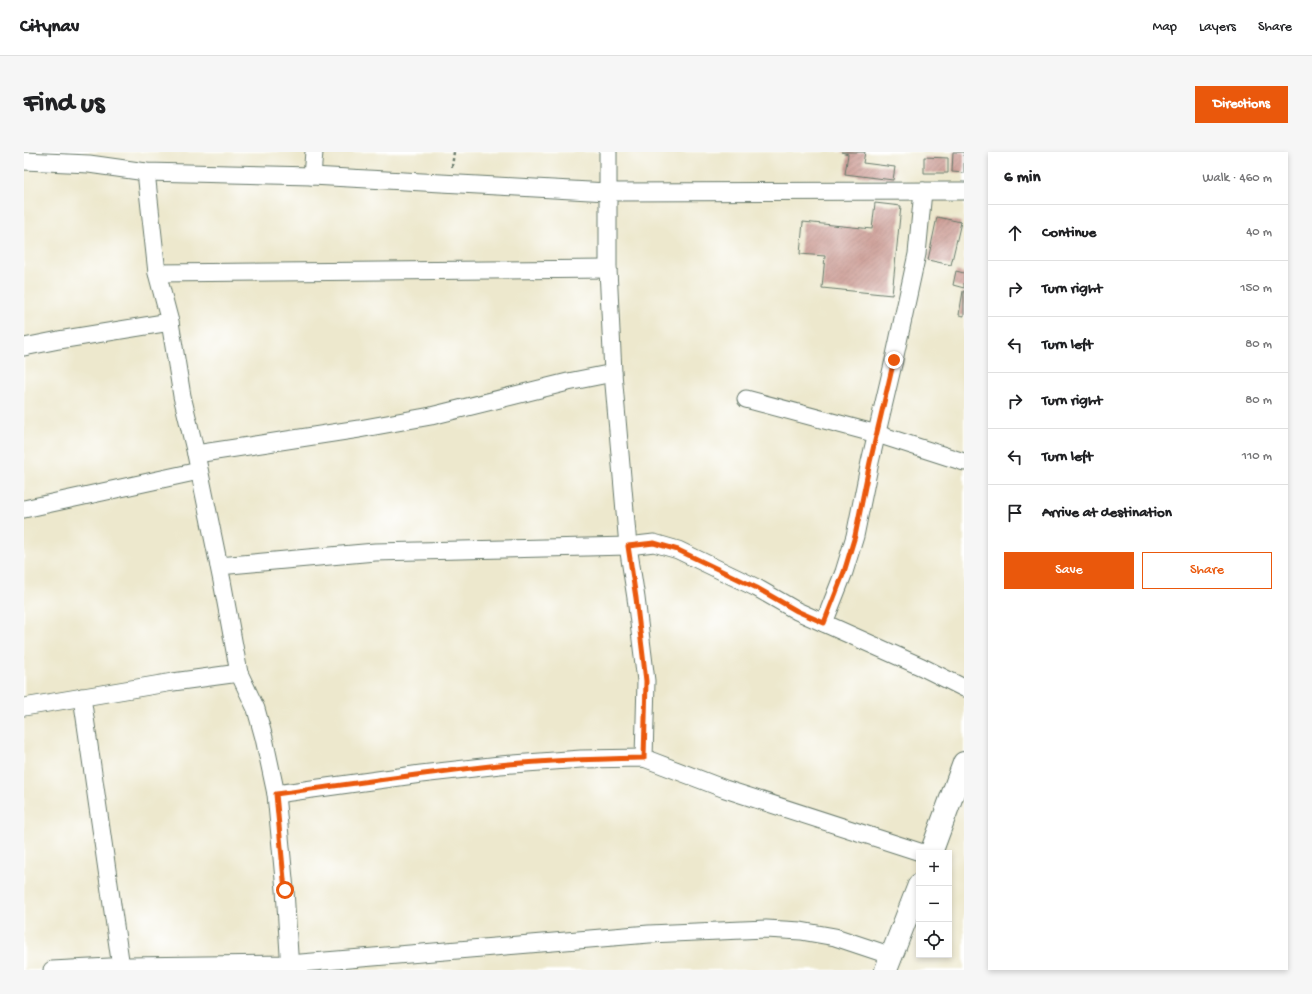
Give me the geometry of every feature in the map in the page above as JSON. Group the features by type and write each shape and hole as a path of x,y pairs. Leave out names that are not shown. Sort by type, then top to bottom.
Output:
{"main road":[{"path":"932,850 964,763"},
{"path":"889,963 919,886"}],"street":[{"path":"312,176 314,152"},
{"path":"608,152 608,270 613,373 628,546 646,681 644,758"},
{"path":"24,161 89,164 146,172 312,176 608,192 964,191"},
{"path":"146,172 157,273 170,322 182,396 196,454 239,673 256,709 276,794 285,890 290,967"},
{"path":"824,623 844,572 855,536 870,462 917,254 923,191"},
{"path":"157,273 608,270"},
{"path":"24,347 170,322"},
{"path":"196,454 359,429 431,416 568,382 613,373"},
{"path":"746,399 877,434 964,462"},
{"path":"24,510 199,471"},
{"path":"219,566 374,552 628,546 654,543 678,550 757,588 797,611 922,667 964,688"},
{"path":"24,707 173,682 239,673"},
{"path":"82,697 127,968"},
{"path":"276,794 421,774 500,765 581,759 644,758 725,789 916,851"},
{"path":"52,970 290,967 649,934 766,929 801,931 835,937 889,963"}],"building":[{"path":"841,152 865,152 863,163 895,167 893,180 845,174 848,154"},
{"path":"953,152 964,152 964,173 952,172"},
{"path":"924,157 948,158 948,173 924,173"},
{"path":"875,203 901,206 892,295 822,288 825,256 800,254 803,222 872,229"},
{"path":"937,217 961,222 951,265 928,260"},
{"path":"956,271 964,273 964,288 953,285"},
{"path":"964,291 964,316 959,315"}],"route":[{"path":"285,890 276,794 421,774 500,765 581,759 644,758 646,681 628,546 654,543 678,550 757,588 797,611 824,623 844,572 855,536 870,462 894,360"}]}
